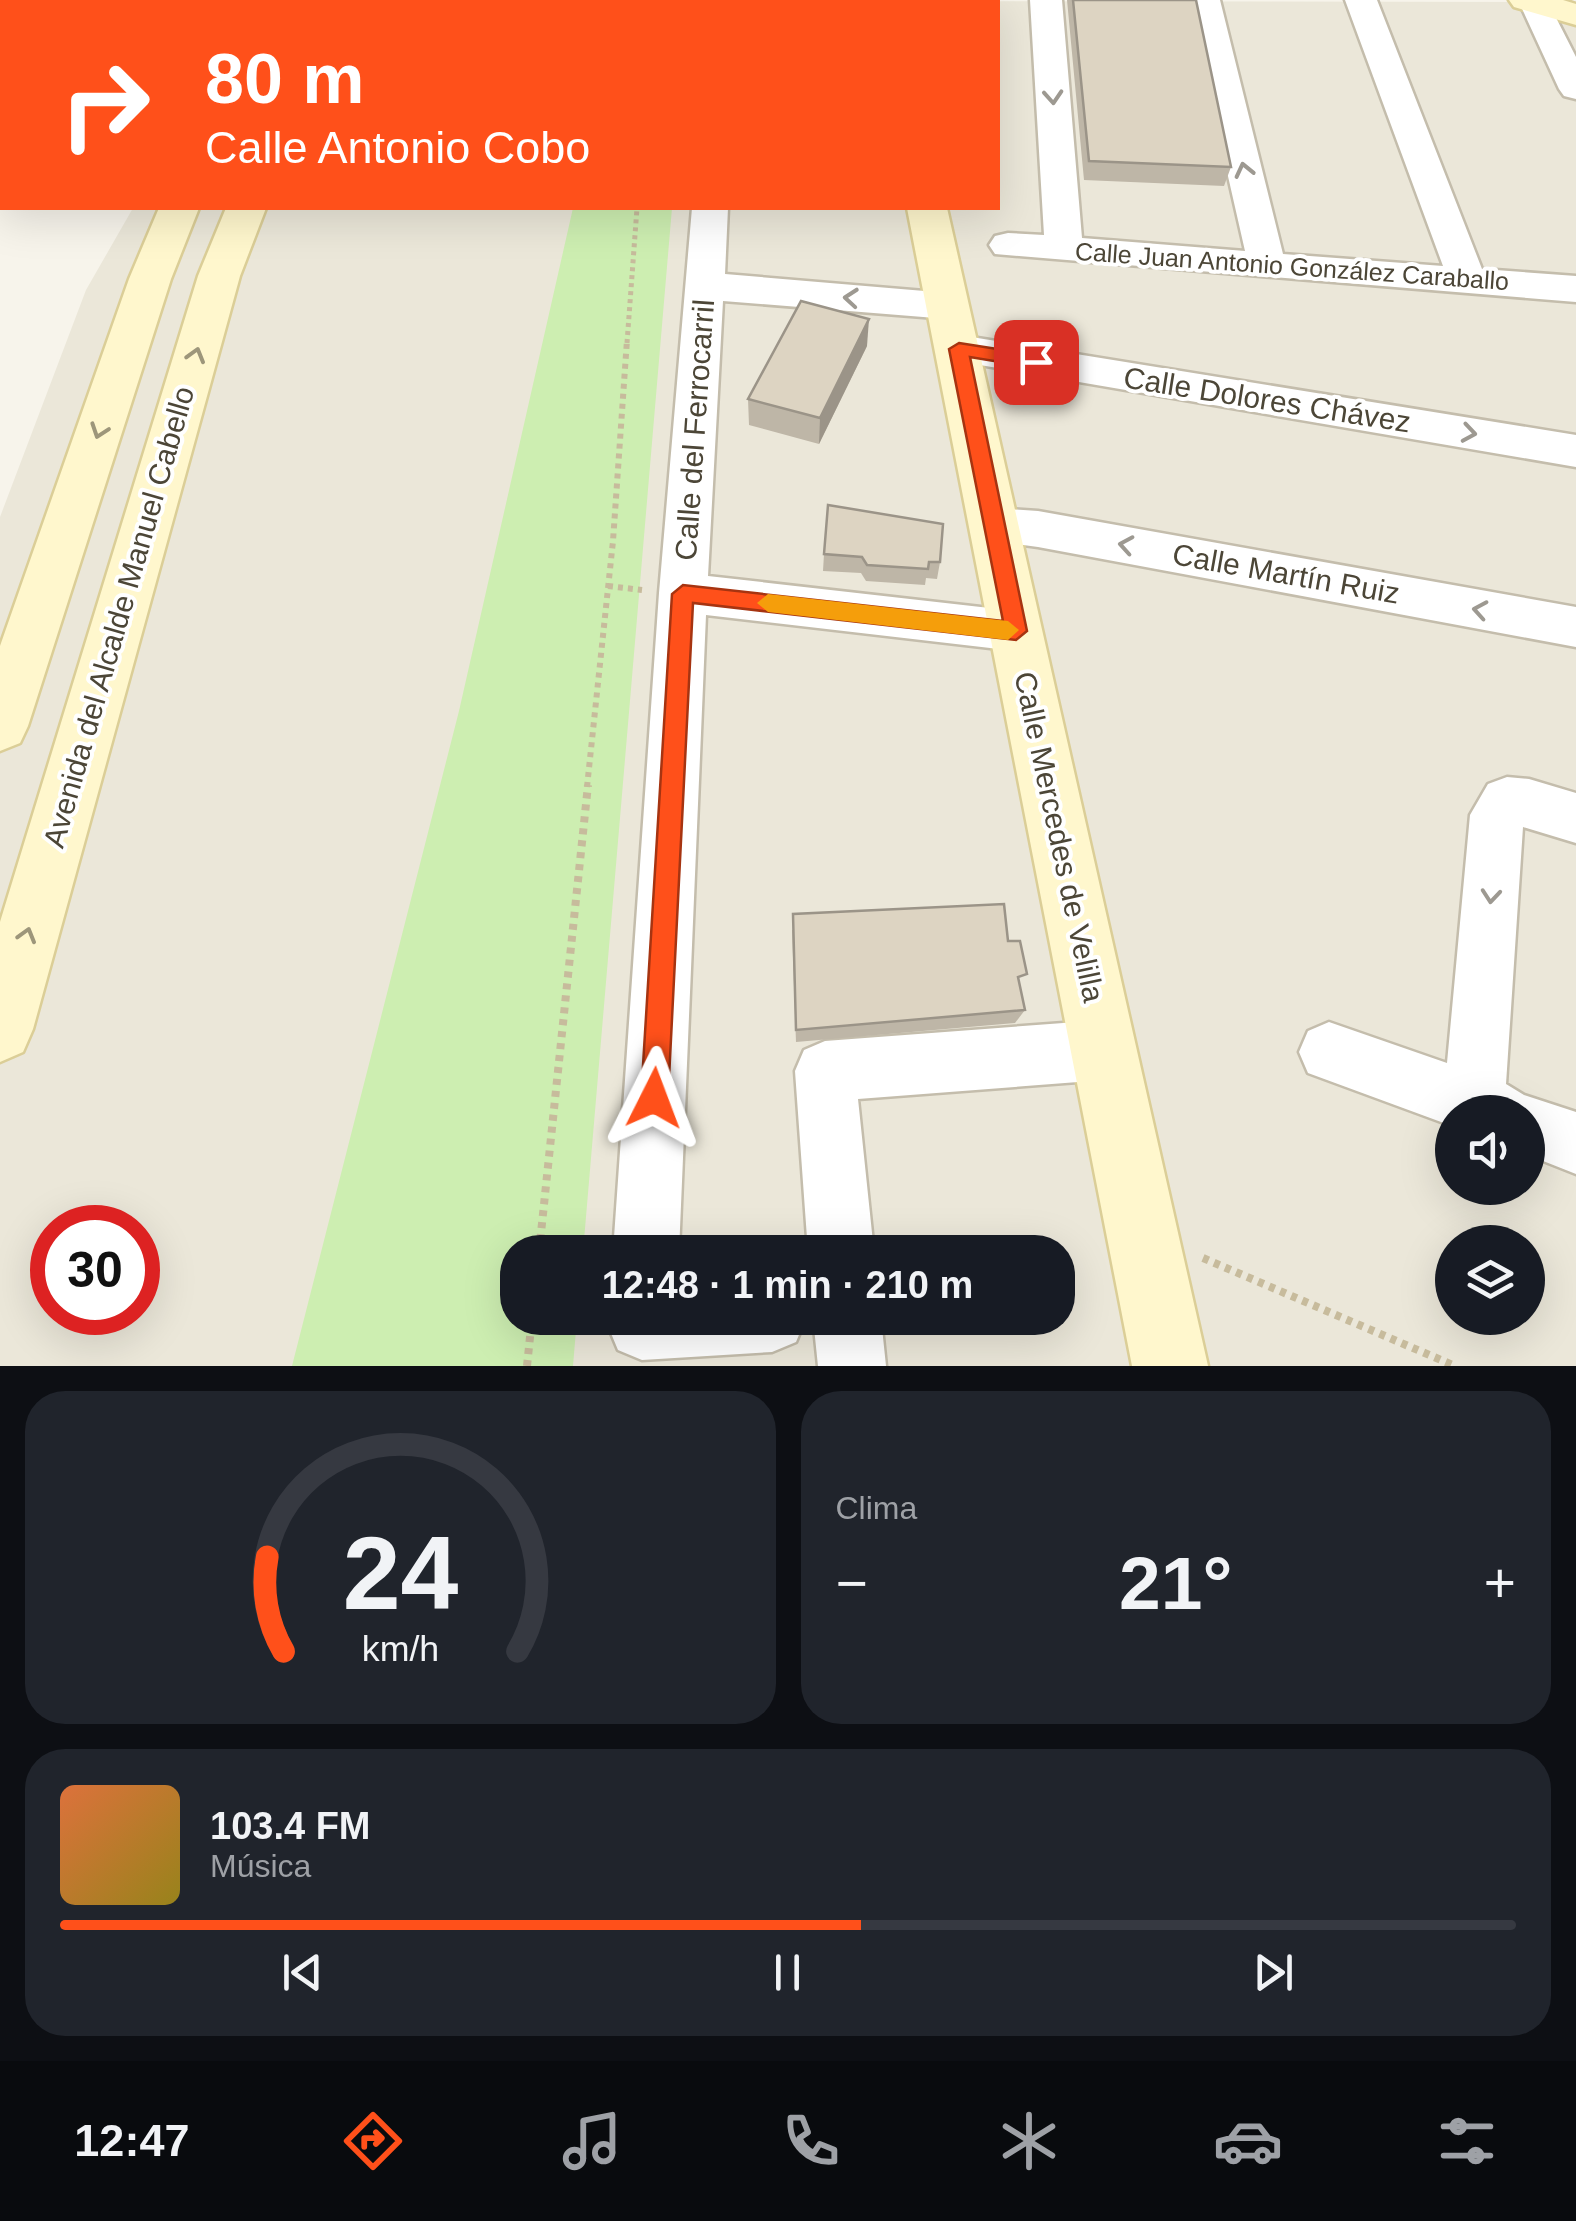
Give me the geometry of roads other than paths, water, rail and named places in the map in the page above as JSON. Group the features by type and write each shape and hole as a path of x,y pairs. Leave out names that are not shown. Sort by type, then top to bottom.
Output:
{"main road":[{"path":"1529,1 1576,15"},
{"path":"0,726 150,280 178,210"},
{"name":"Avenida del Alcalde Manuel Cabello","path":"0,1029 219,276 245,210"},
{"name":"Calle Mercedes de Velilla","path":"927,210 1170,1366"}],"street":[{"path":"1046,0 1064,248"},
{"path":"1204,0 1267,265"},
{"path":"1362,0 1467,280"},
{"path":"1529,1 1576,89"},
{"name":"Calle del Ferrocarril","path":"647,1235 683,594 710,210"},
{"name":"Calle Juan Antonio González Caraballo","path":"1008,245 1576,289"},
{"name":"Calle Dolores Chávez","path":"706,286 954,328 1576,451"},
{"name":"Calle Martín Ruiz","path":"994,526 1038,529 1576,627"},
{"path":"683,594 1016,631"},
{"path":"1500,1095 1497,815 1506,802 1529,803 1576,818"},
{"path":"840,1235 825,1071 1104,1050"},
{"path":"1330,1052 1450,1095"},
{"path":"1545,1131 1576,1143"},
{"path":"849,1335 852,1366"}]}
